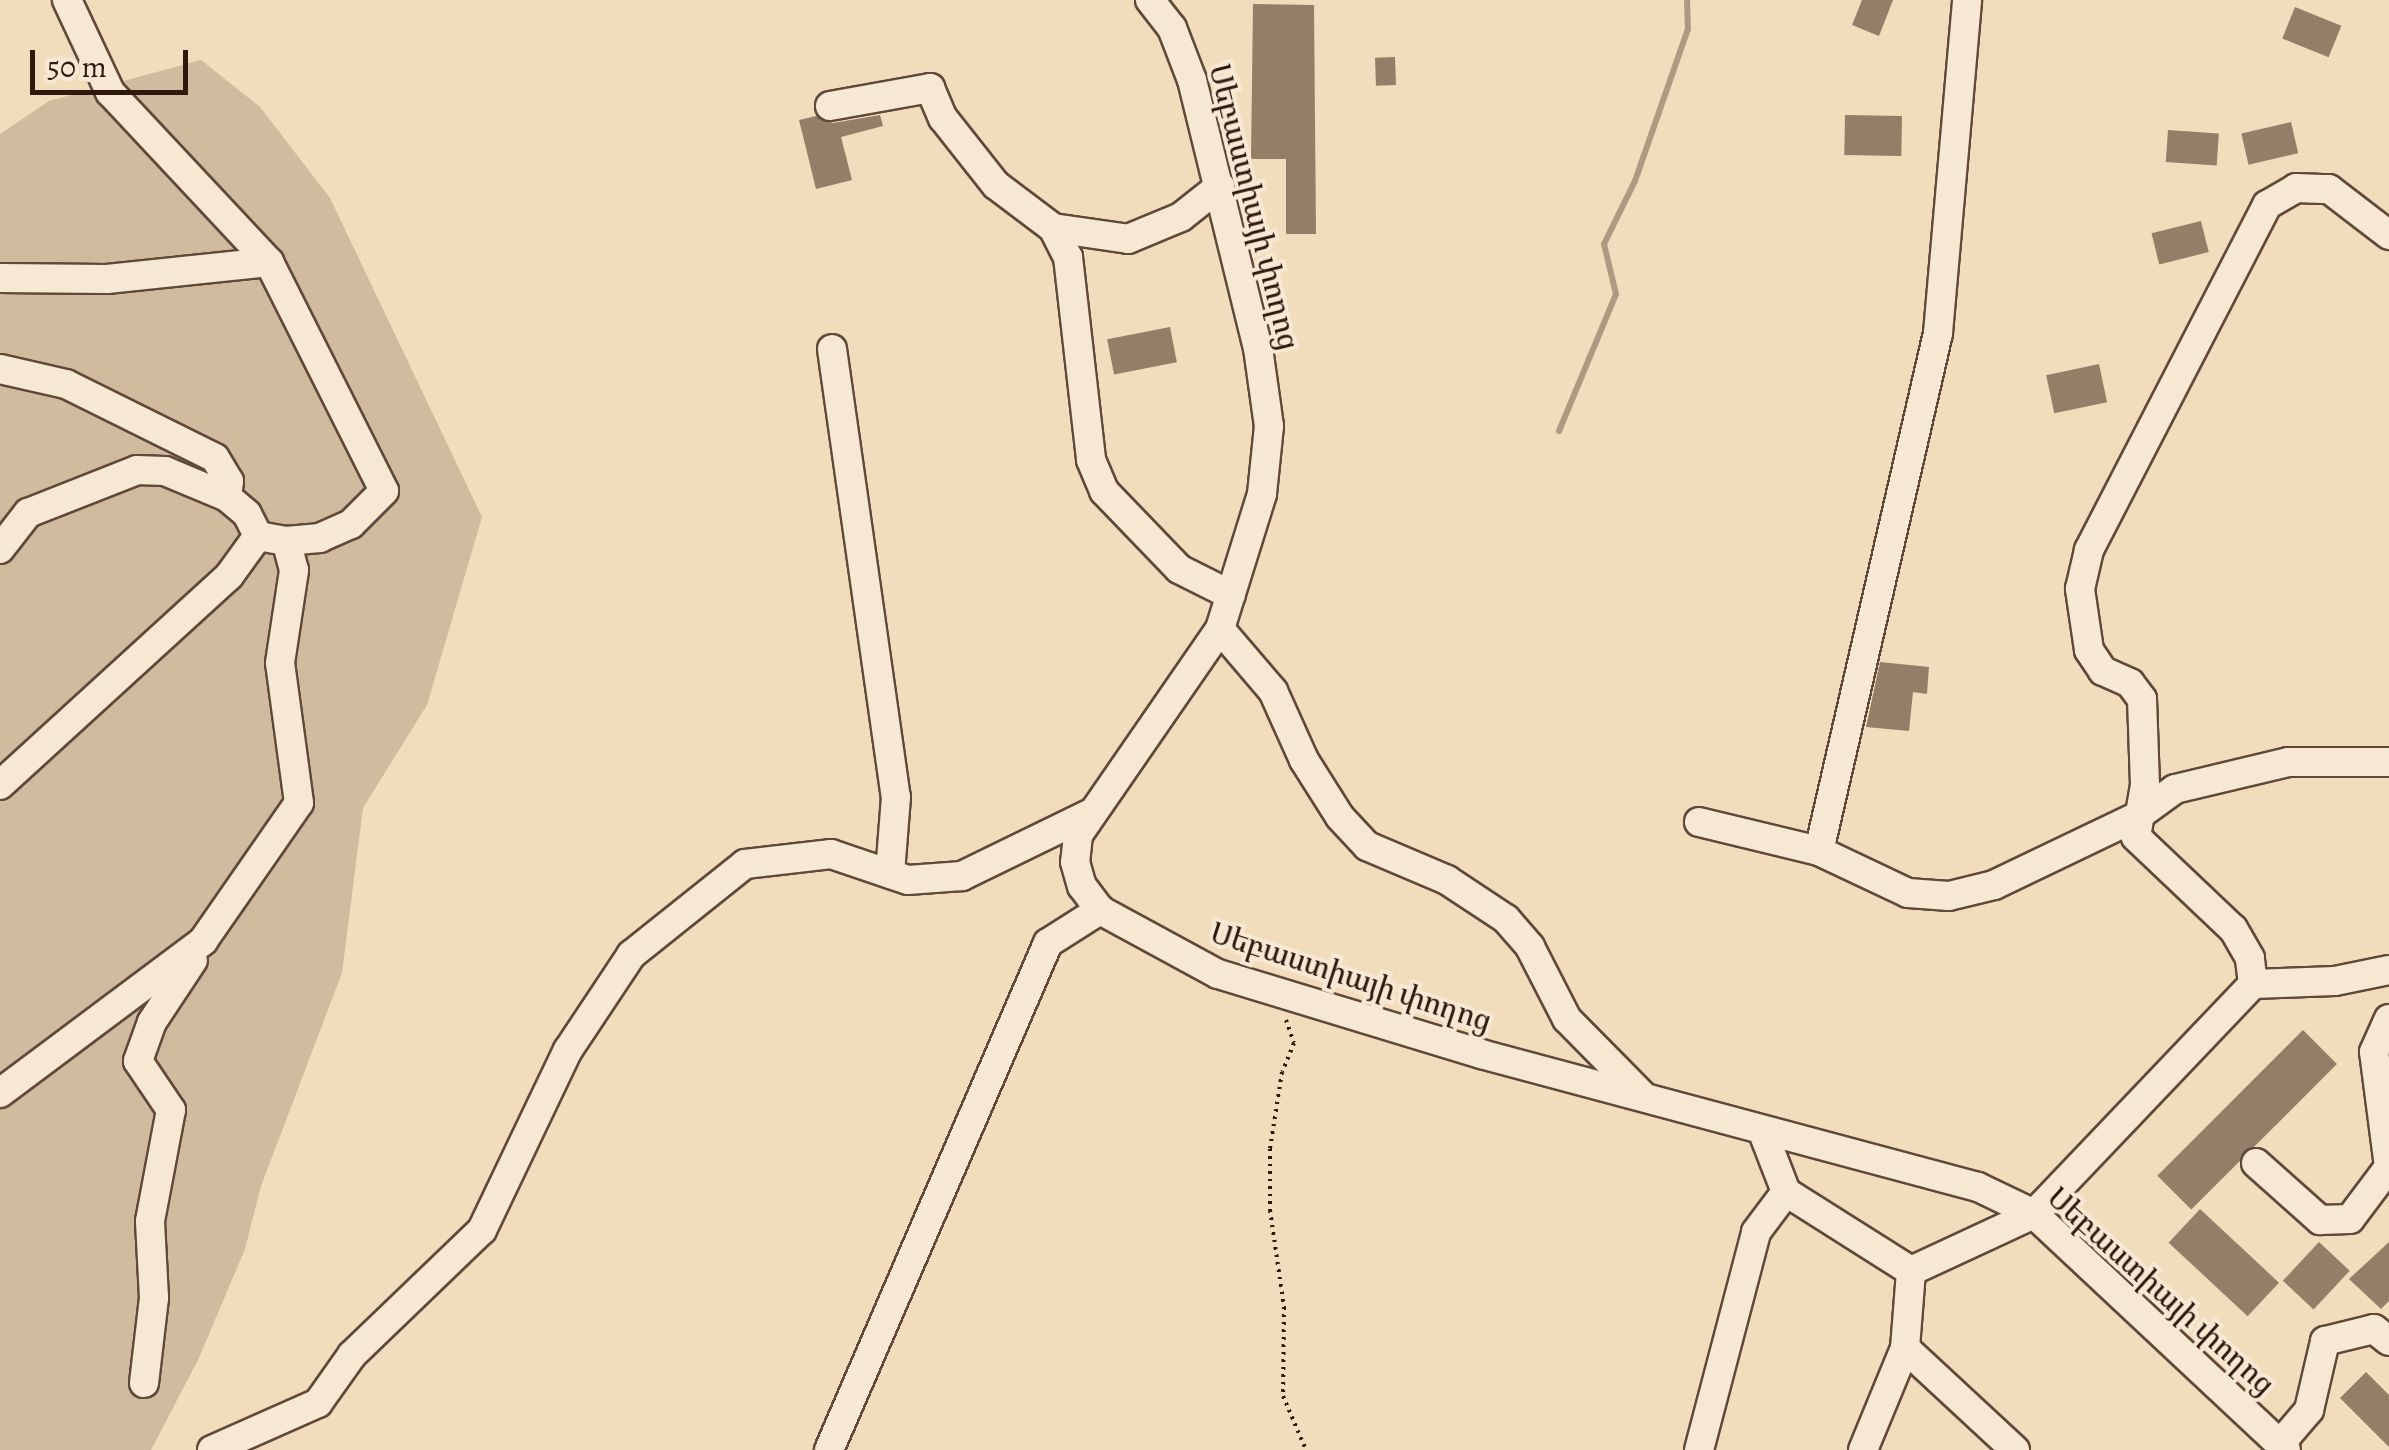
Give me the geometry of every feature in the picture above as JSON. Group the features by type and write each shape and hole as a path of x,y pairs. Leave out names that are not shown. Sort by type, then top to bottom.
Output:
{"street":[{"path":"0,785 272,538 320,538 351,524 384,492 269,262 110,92 67,0"},
{"name":"Սեբաստիայի փողոց","path":"1150,0 1172,28 1192,80 1258,348 1268,426 1262,494 1220,629 1090,814 1075,862 1100,910 1183,958 1258,986 1648,1100 1978,1187 2034,1214 2283,1447"},
{"path":"1820,851 1938,333 1967,0"},
{"path":"830,106 930,88 943,118 996,185 1054,228 1068,257 1091,460 1104,492 1179,569 1231,594"},
{"path":"1054,228 1128,239 1180,218 1220,186"},
{"path":"2253,984 2242,942 2136,837 2146,719 2130,683 2104,670 2089,650 2080,589 2089,550 2267,205 2296,188 2329,188 2389,235"},
{"path":"0,278 107,279 269,262"},
{"path":"832,349 896,797 890,874"},
{"path":"0,369 66,384 215,458 229,481 226,498"},
{"path":"0,549 28,513 137,470 165,471 226,498 247,514 272,538 294,570 280,664 299,804 203,941 152,1022 138,1060 171,1110 150,1221 154,1298 144,1383"},
{"path":"1220,629 1273,691 1304,760 1340,817 1367,846 1447,880 1506,919 1530,947 1567,1018 1648,1100"},
{"path":"1699,822 1820,851 1908,894 1949,896 1994,885 2138,816 2175,788 2288,762 2389,762"},
{"path":"212,1450 318,1403 352,1355 482,1230 568,1050 631,955 745,864 831,854 908,880 962,876 1090,814"},
{"path":"830,1450 1048,944 1100,910"},
{"path":"0,1093 203,941"},
{"path":"1912,1270 2034,1214 2253,984 2335,981 2389,970"},
{"path":"2256,1163 2320,1220 2350,1219 2388,1168 2374,1052 2389,1019"},
{"path":"1762,1130 1786,1192 1912,1270"},
{"path":"1699,1450 1756,1232 1786,1192"},
{"path":"1862,1450 1905,1348 1912,1270"},
{"path":"2283,1447 2308,1410 2326,1341 2374,1329 2389,1341"},
{"path":"1905,1348 2015,1450"}],"path":[{"path":"1258,986 1288,1022 1294,1044 1276,1111 1270,1210 1284,1308 1283,1396 1306,1450"}],"shaded area":[{"path":"201,60 260,107 330,198 482,517 427,705 363,808 342,973 261,1186 245,1249 198,1360 151,1450 0,1450 0,134 49,101"}],"building":[{"path":"1862,0 1893,0 1879,36 1852,25"},
{"path":"1253,4 1314,5 1316,234 1286,234 1286,159 1251,159"},
{"path":"2295,7 2341,26 2329,57 2282,39"},
{"path":"1395,57 1396,85 1376,86 1375,58"},
{"path":"880,115 883,126 841,137 852,180 816,189 799,120 816,116 833,123"},
{"path":"1845,115 1902,116 1901,156 1844,155"},
{"path":"2291,122 2298,153 2249,165 2241,133"},
{"path":"2168,130 2219,134 2217,165 2166,162"},
{"path":"2201,221 2209,252 2159,264 2152,233"},
{"path":"1170,327 1177,362 1114,375 1107,339"},
{"path":"2099,364 2107,402 2054,413 2046,375"},
{"path":"1880,662 1929,667 1927,694 1913,692 1909,731 1866,727"},
{"path":"2303,1030 2337,1064 2191,1210 2157,1176"},
{"path":"2200,1209 2279,1283 2248,1316 2169,1243"},
{"path":"2319,1242 2350,1271 2314,1309 2283,1281"},
{"path":"2389,1242 2389,1301 2381,1309 2349,1279"},
{"path":"2366,1372 2389,1395 2389,1447 2340,1398"}],"waterway":[{"path":"1559,431 1616,294 1604,244 1635,181 1688,29 1687,0"}]}
